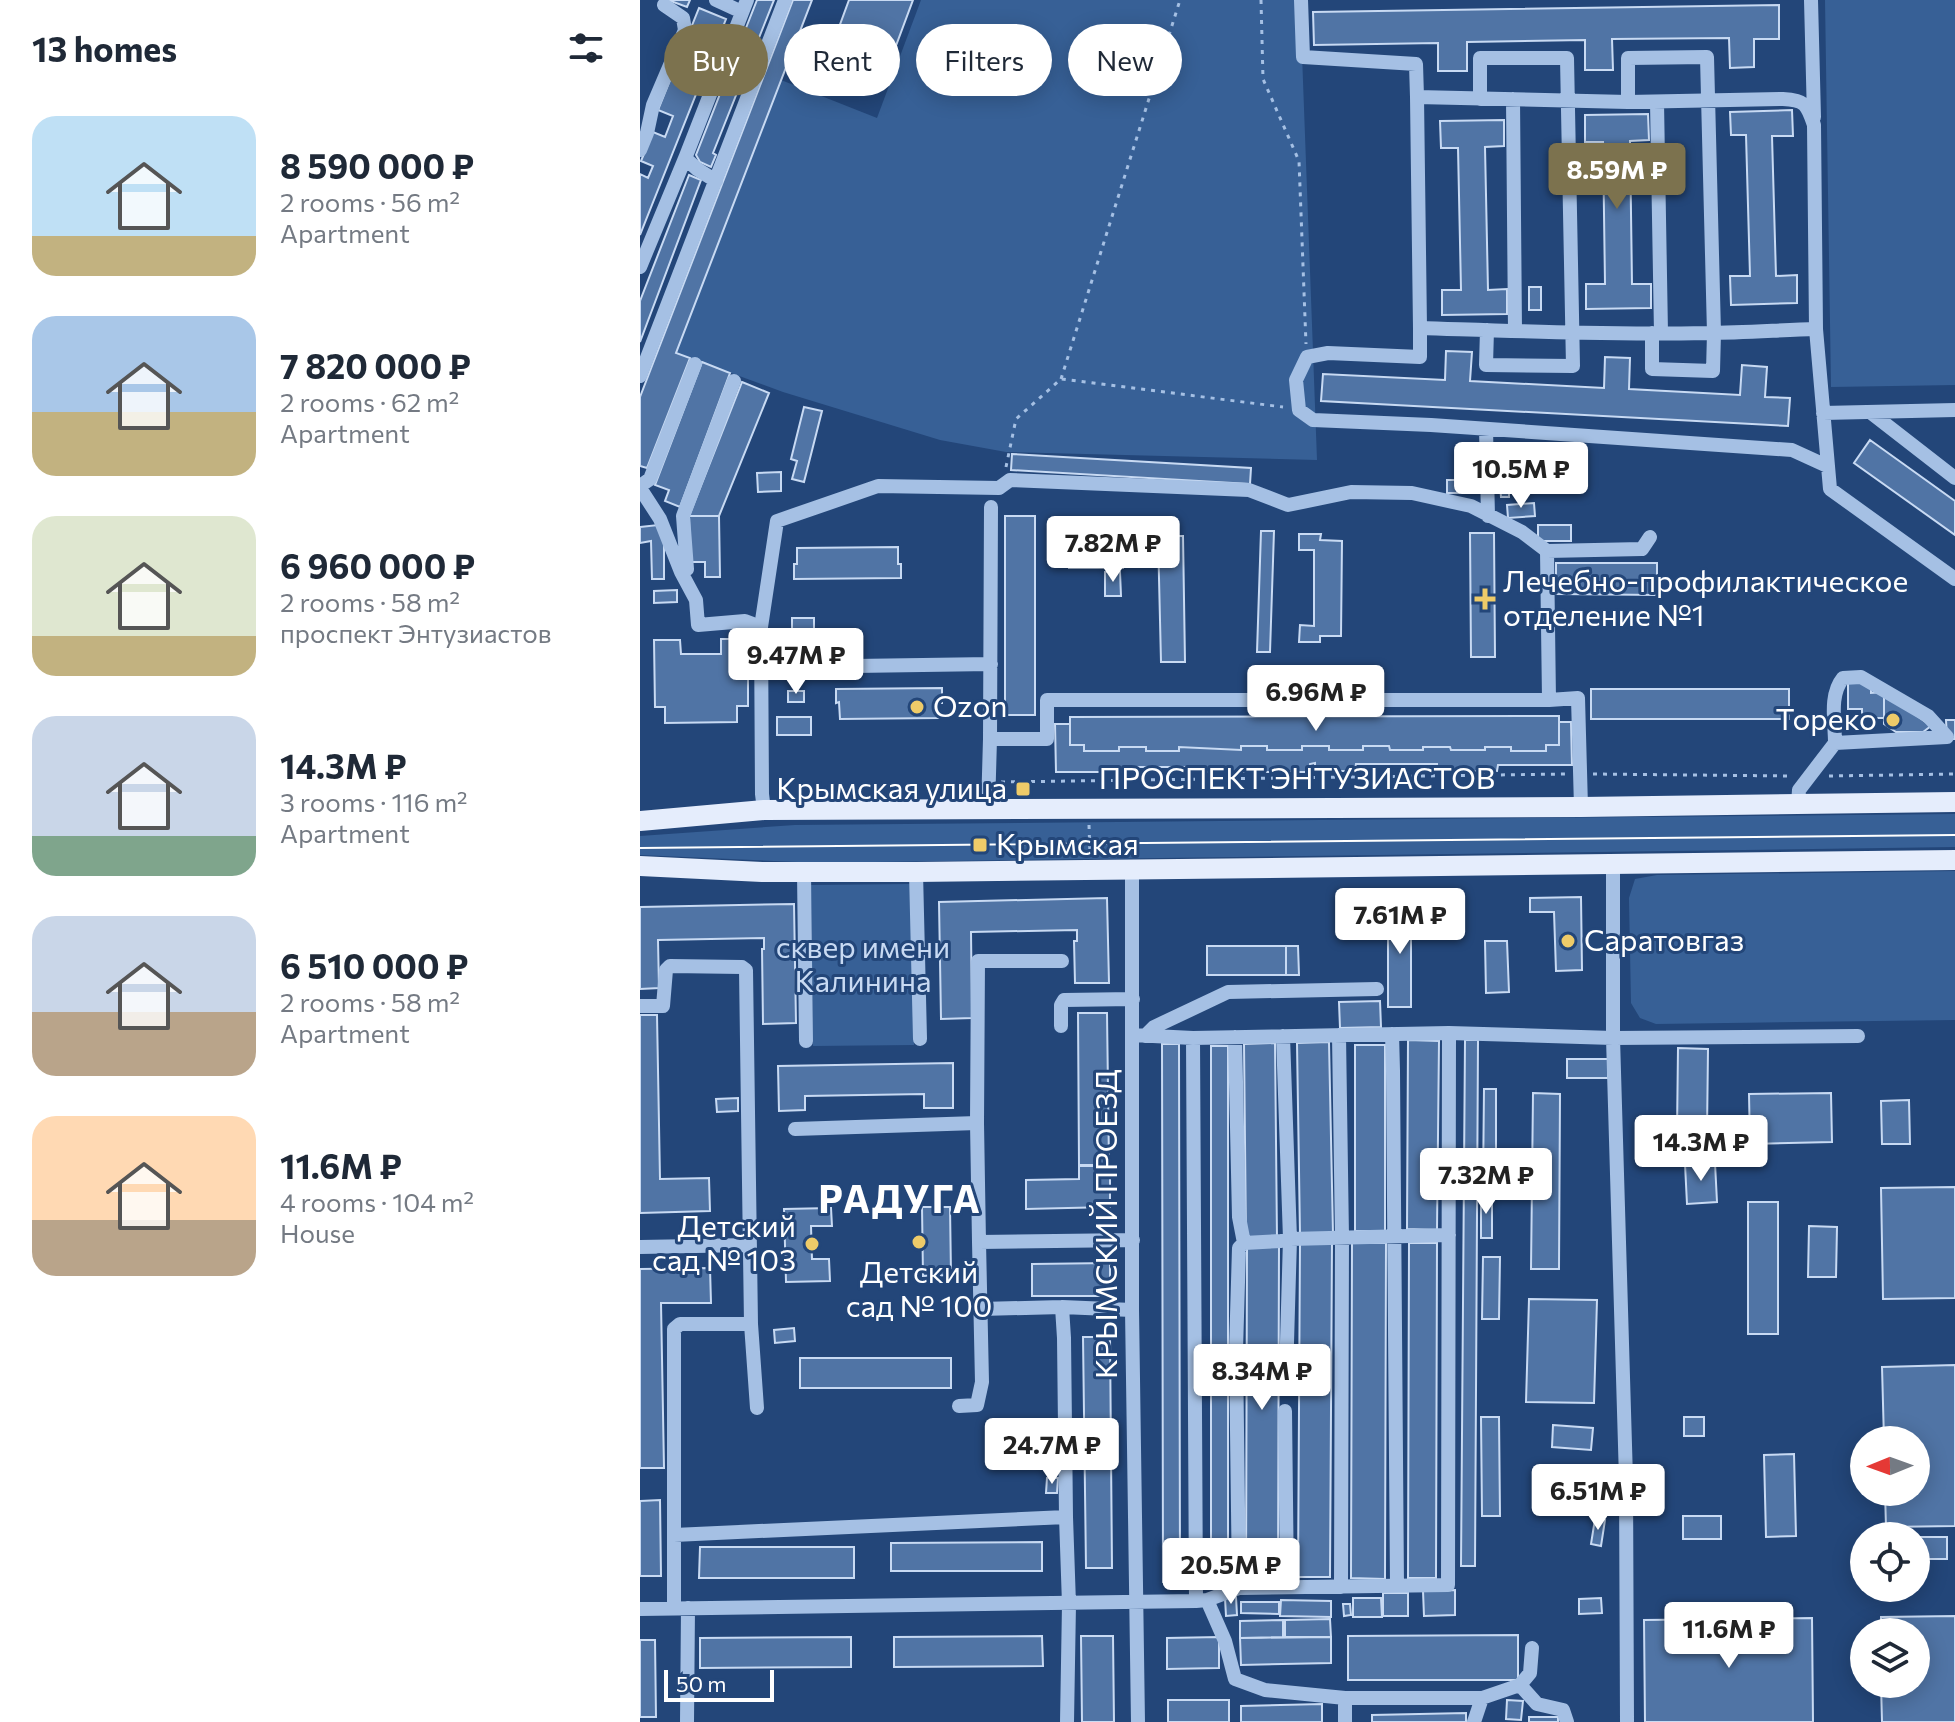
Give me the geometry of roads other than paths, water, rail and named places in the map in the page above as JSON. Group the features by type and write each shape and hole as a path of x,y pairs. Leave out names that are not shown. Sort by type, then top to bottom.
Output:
{"main road":[{"name":"ПРОСПЕКТ ЭНТУЗИАСТОВ","path":"640,821 764,810 1581,807 1955,802"},
{"path":"640,866 804,872 916,872 1955,860"}],"street":[{"path":"640,267 744,6 716,0"},
{"path":"640,376 785,0"},
{"path":"1301,0 1303,57 1416,64 1420,357 1328,353 1307,357 1296,380 1299,410 1313,420 1792,450 1827,466"},
{"path":"1811,0 1816,329 1830,489 1955,579"},
{"path":"640,150 653,105 685,30 683,18 664,5"},
{"path":"1628,102 1628,58 1707,57 1713,371 1652,369 1657,333 1657,102"},
{"path":"1480,99 1480,58 1567,58 1573,366 1486,365 1487,330"},
{"path":"1417,97 1628,102 1797,100 1808,107 1814,125"},
{"path":"1513,99 1515,331"},
{"path":"685,158 716,181"},
{"path":"1420,328 1572,333 1816,329"},
{"path":"695,364 650,479 640,487 660,519 696,600 698,625 745,621 761,627"},
{"path":"681,572 687,569 683,516 734,381"},
{"path":"1823,413 1955,410"},
{"path":"1870,412 1955,478"},
{"path":"1486,429 1488,516"},
{"path":"764,810 761,627 777,521 878,486 991,488 1002,486 1010,480 1249,490 1288,505 1351,492 1412,493 1471,506 1522,532 1547,551 1642,549 1650,537"},
{"path":"988,809 991,507"},
{"path":"1547,551 1549,700"},
{"path":"854,666 991,664"},
{"path":"1798,804 1799,790 1835,743 1834,694 1843,678 1861,677 1928,716 1947,737 1835,743"},
{"path":"990,739 1047,739 1047,700 1578,698 1581,807"},
{"path":"1613,863 1613,1038 1626,1479 1627,1722"},
{"name":"КРЫМСКИЙ ПРОЕЗД","path":"1132,869 1133,999 1139,1036 1132,1310 1138,1722"},
{"path":"804,872 806,1041"},
{"path":"916,872 920,1039"},
{"path":"959,1406 977,1405 982,1382 977,1123 978,961 1062,961"},
{"path":"640,1006 663,1006 666,970 670,966 742,967 746,970 751,1324 757,1408"},
{"path":"1139,1036 1228,992 1377,989"},
{"path":"1061,1026 1061,1005 1064,1000 1133,999"},
{"path":"640,1609 1069,1604 1201,1600 1239,1588 1448,1585 1449,1033"},
{"path":"1139,1036 1193,1038 1449,1033 1613,1038 1858,1036"},
{"path":"1392,1034 1397,1586"},
{"path":"1339,1035 1341,1587"},
{"path":"1283,1036 1290,1239 1286,1377"},
{"path":"1235,1037 1239,1217 1244,1243"},
{"path":"1193,1038 1201,1600 1225,1641 1235,1679 1265,1690 1345,1698 1482,1698 1520,1685 1530,1673 1532,1648"},
{"path":"795,1129 977,1123"},
{"path":"1239,1588 1236,1350 1239,1248 1244,1243 1290,1239 1449,1235"},
{"path":"979,1242 1133,1240"},
{"path":"640,1247 750,1245"},
{"path":"981,1309 1062,1307 1132,1310"},
{"path":"1062,1307 1069,1604 1067,1722"},
{"path":"687,1722 674,1535 674,1329 680,1324 751,1324"},
{"path":"1285,1411 1287,1587"},
{"path":"674,1535 1066,1517"},
{"path":"1520,1685 1537,1704 1563,1710 1567,1722"},
{"path":"1345,1698 1345,1722"},
{"path":"1474,1722 1482,1698"}],"tram line":[{"path":"640,848 1955,835"}],"place":[{"name":"Лечебно-профилактическое отделение №1","path":"1485,599"},
{"name":"Ozon","path":"917,707"},
{"name":"Тореко","path":"1893,720"},
{"name":"Крымская улица","path":"1023,789"},
{"name":"Крымская","path":"980,845"},
{"name":"Саратовгаз","path":"1568,941"},
{"name":"Детский сад № 100","path":"919,1242"},
{"name":"Детский сад № 103","path":"812,1244"}],"district":[{"name":"РАДУГА","path":"900,1200"}],"park label":[{"name":"сквер имени Калинина","path":"863,965"}]}
